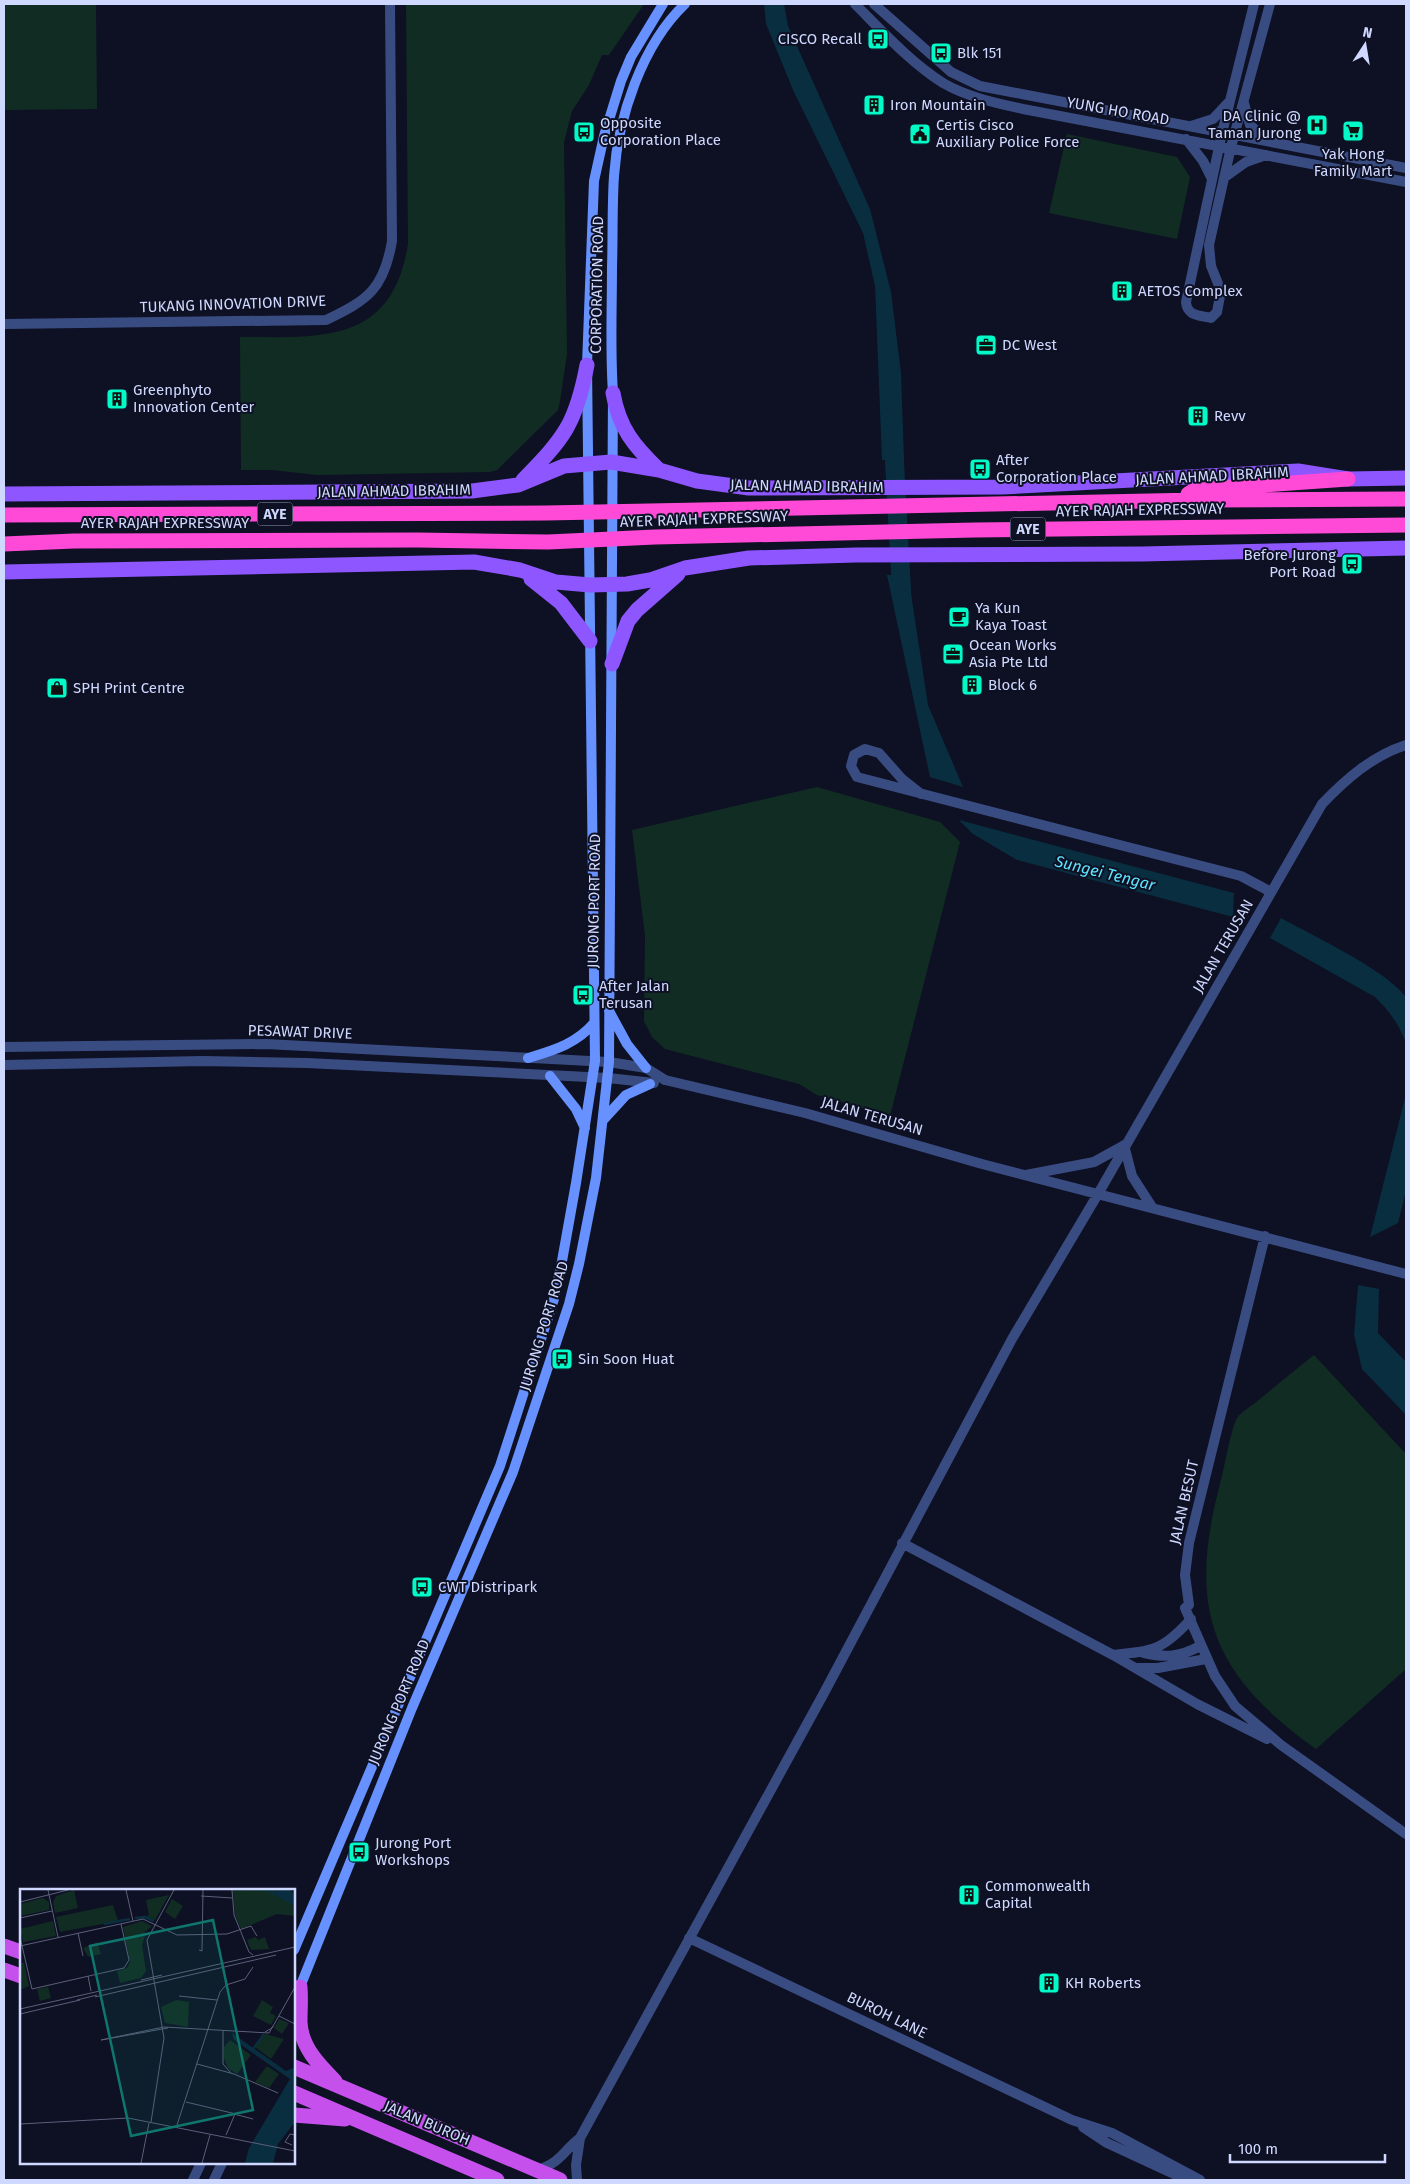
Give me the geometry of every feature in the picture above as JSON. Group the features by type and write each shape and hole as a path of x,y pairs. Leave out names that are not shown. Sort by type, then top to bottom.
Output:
{"highway":[{"path":"1179,500 1193,491 1348,479"},
{"name":"AYER RAJAH EXPRESSWAY","path":"4,515 652,512 1179,500 1406,499"},
{"name":"AYER RAJAH EXPRESSWAY","path":"4,544 74,541 418,540 548,542 656,537 873,532 1406,524"},
{"path":"4,1946 20,1952"},
{"path":"4,1970 20,1976"},
{"path":"300,1987 302,2006 300,2023 303,2039 317,2064 342,2087"},
{"name":"JALAN BUROH","path":"295,2067 560,2180"},
{"name":"JALAN BUROH","path":"295,2093 497,2180"},
{"path":"295,2115 356,2119"}],"main road":[{"name":"CORPORATION ROAD","path":"590,585 588,366 594,181 604,136 624,73 643,35 663,4"},
{"name":"CORPORATION ROAD","path":"610,584 614,176 619,138 640,68 666,26 685,4"},
{"path":"518,485 554,450 564,435 581,402 588,366"},
{"path":"613,393 616,412 628,438 659,470"},
{"name":"JALAN AHMAD IBRAHIM","path":"4,494 472,491 518,485 564,466 611,462 659,470 697,481 749,488 1002,488 1298,471 1348,479 1406,478"},
{"path":"4,572 474,562 520,570 556,582 590,585 650,580 685,568 749,558 873,555 1142,554 1406,548"},
{"path":"612,664 628,622 637,610 685,568"},
{"path":"520,570 557,600 590,641"},
{"name":"JURONG PORT ROAD","path":"295,2000 412,1708 513,1472 569,1304 596,1178 609,1062 612,664 610,584"},
{"name":"JURONG PORT ROAD","path":"295,1948 500,1466 554,1299 585,1129 595,1061 590,585"},
{"path":"609,1010 627,1044 646,1068"},
{"path":"528,1058 561,1048 586,1033 594,1023"},
{"path":"550,1076 576,1109 585,1129"},
{"path":"604,1119 626,1095 650,1084"}],"street":[{"name":"TUKANG INNOVATION DRIVE","path":"4,324 326,320 357,305 378,285 388,264 392,240 390,4"},
{"name":"YUNG HO ROAD","path":"855,4 923,68 961,92 1007,106 1231,147 1406,182"},
{"name":"YUNG HO ROAD","path":"874,4 945,67 974,83 1001,91 1406,168"},
{"path":"1254,4 1222,133 1186,302 1186,309 1191,313 1211,318 1217,312 1221,291 1211,266 1210,244 1231,147 1270,4"},
{"path":"1189,127 1213,119 1231,100"},
{"path":"1243,102 1250,125 1269,142"},
{"path":"1186,139 1203,161 1212,179"},
{"path":"1225,177 1246,162 1267,155"},
{"name":"JALAN TERUSAN","path":"1098,1194 1322,804 1353,774 1370,762 1406,745"},
{"path":"921,794 902,779 879,753 866,749 854,755 851,766 857,777 921,794 1242,876 1271,892"},
{"name":"PESAWAT DRIVE","path":"4,1046 266,1044 595,1061 646,1068"},
{"name":"PESAWAT DRIVE","path":"4,1065 204,1061 307,1063 608,1078 650,1084"},
{"path":"646,1068 665,1080"},
{"path":"650,1084 665,1080"},
{"name":"JALAN TERUSAN","path":"665,1080 804,1112 1026,1175 1406,1274"},
{"path":"1026,1175 1094,1162 1124,1146 1132,1176 1152,1207"},
{"path":"577,2180 576,2165 580,2138 824,1693 1012,1339 1098,1194"},
{"name":"JALAN BESUT","path":"1265,1236 1188,1543 1186,1575 1189,1604 1185,1608 1191,1618 1206,1659 1235,1706 1281,1746 1406,1834"},
{"name":"JALAN BESUT","path":"902,1543 1113,1655 1197,1704 1281,1746"},
{"path":"1113,1655 1157,1648 1172,1640 1191,1618"},
{"path":"1141,1652 1164,1658 1178,1657 1200,1646"},
{"path":"1136,1668 1158,1668 1206,1659"},
{"name":"BUROH LANE","path":"689,1938 1072,2120"},
{"path":"1072,2120 1112,2133 1200,2180"},
{"path":"1072,2120 1107,2144 1187,2180"},
{"path":"537,2170 561,2159 570,2146 580,2138"},
{"path":"194,2180 201,2164"},
{"path":"214,2180 222,2164"},
{"path":"1167,2171 1173,2180"}],"green space":[{"path":"4,4 96,4 97,109 4,110"},
{"path":"406,4 644,4 609,55 602,55 589,85 572,111 564,142 567,354 558,410 497,470 490,472 317,475 272,470 241,470 240,337 298,337 325,334 348,328 369,318 386,301 400,277 408,244"},
{"path":"1067,134 1177,157 1190,177 1177,239 1049,213"},
{"path":"817,787 940,822 960,842 890,1116 817,1095 799,1084 665,1049 652,1037 644,1021 645,936 632,830"},
{"path":"1314,1355 1406,1454 1406,1669 1316,1749 1280,1721 1252,1694 1231,1665 1216,1635 1208,1603 1206,1568 1210,1528 1230,1440 1237,1418"}],"water":[{"path":"764,4 784,4 788,26 870,209 891,292 901,373 904,460 882,460 875,286 863,233 793,90 766,24"},
{"path":"908,574 928,705 963,787 930,777 887,575"},
{"name":"Sungei Tengar","path":"959,820 1234,893 1233,917 1017,860 973,834"},
{"path":"1281,918 1365,964 1382,975 1406,997 1406,1043 1393,1018 1375,997 1270,938"},
{"path":"1406,1094 1406,1191 1398,1223 1370,1237"},
{"path":"1358,1285 1379,1289 1378,1333 1406,1362 1406,1415 1362,1369 1354,1335"}],"waterway":[{"path":"893,435 902,599"}],"place":[{"name":"CISCO Recall","path":"878,39"},
{"name":"Blk 151","path":"941,53"},
{"name":"Iron Mountain","path":"874,105"},
{"name":"DA Clinic @ Taman Jurong","path":"1317,125"},
{"name":"Yak Hong Family Mart","path":"1353,131"},
{"name":"Opposite Corporation Place","path":"584,132"},
{"name":"Certis Cisco Auxiliary Police Force","path":"920,134"},
{"name":"AETOS Complex","path":"1122,291"},
{"name":"DC West","path":"986,345"},
{"name":"Greenphyto Innovation Center","path":"117,399"},
{"name":"Revv","path":"1198,416"},
{"name":"After Corporation Place","path":"980,469"},
{"name":"Before Jurong Port Road","path":"1352,564"},
{"name":"Ya Kun Kaya Toast","path":"959,617"},
{"name":"Ocean Works Asia Pte Ltd","path":"953,654"},
{"name":"Block 6","path":"972,685"},
{"name":"SPH Print Centre","path":"57,688"},
{"name":"After Jalan Terusan","path":"583,995"},
{"name":"Sin Soon Huat","path":"562,1359"},
{"name":"CWT Distripark","path":"422,1587"},
{"name":"Jurong Port Workshops","path":"359,1852"},
{"name":"Commonwealth Capital","path":"969,1895"},
{"name":"KH Roberts","path":"1049,1983"}]}
